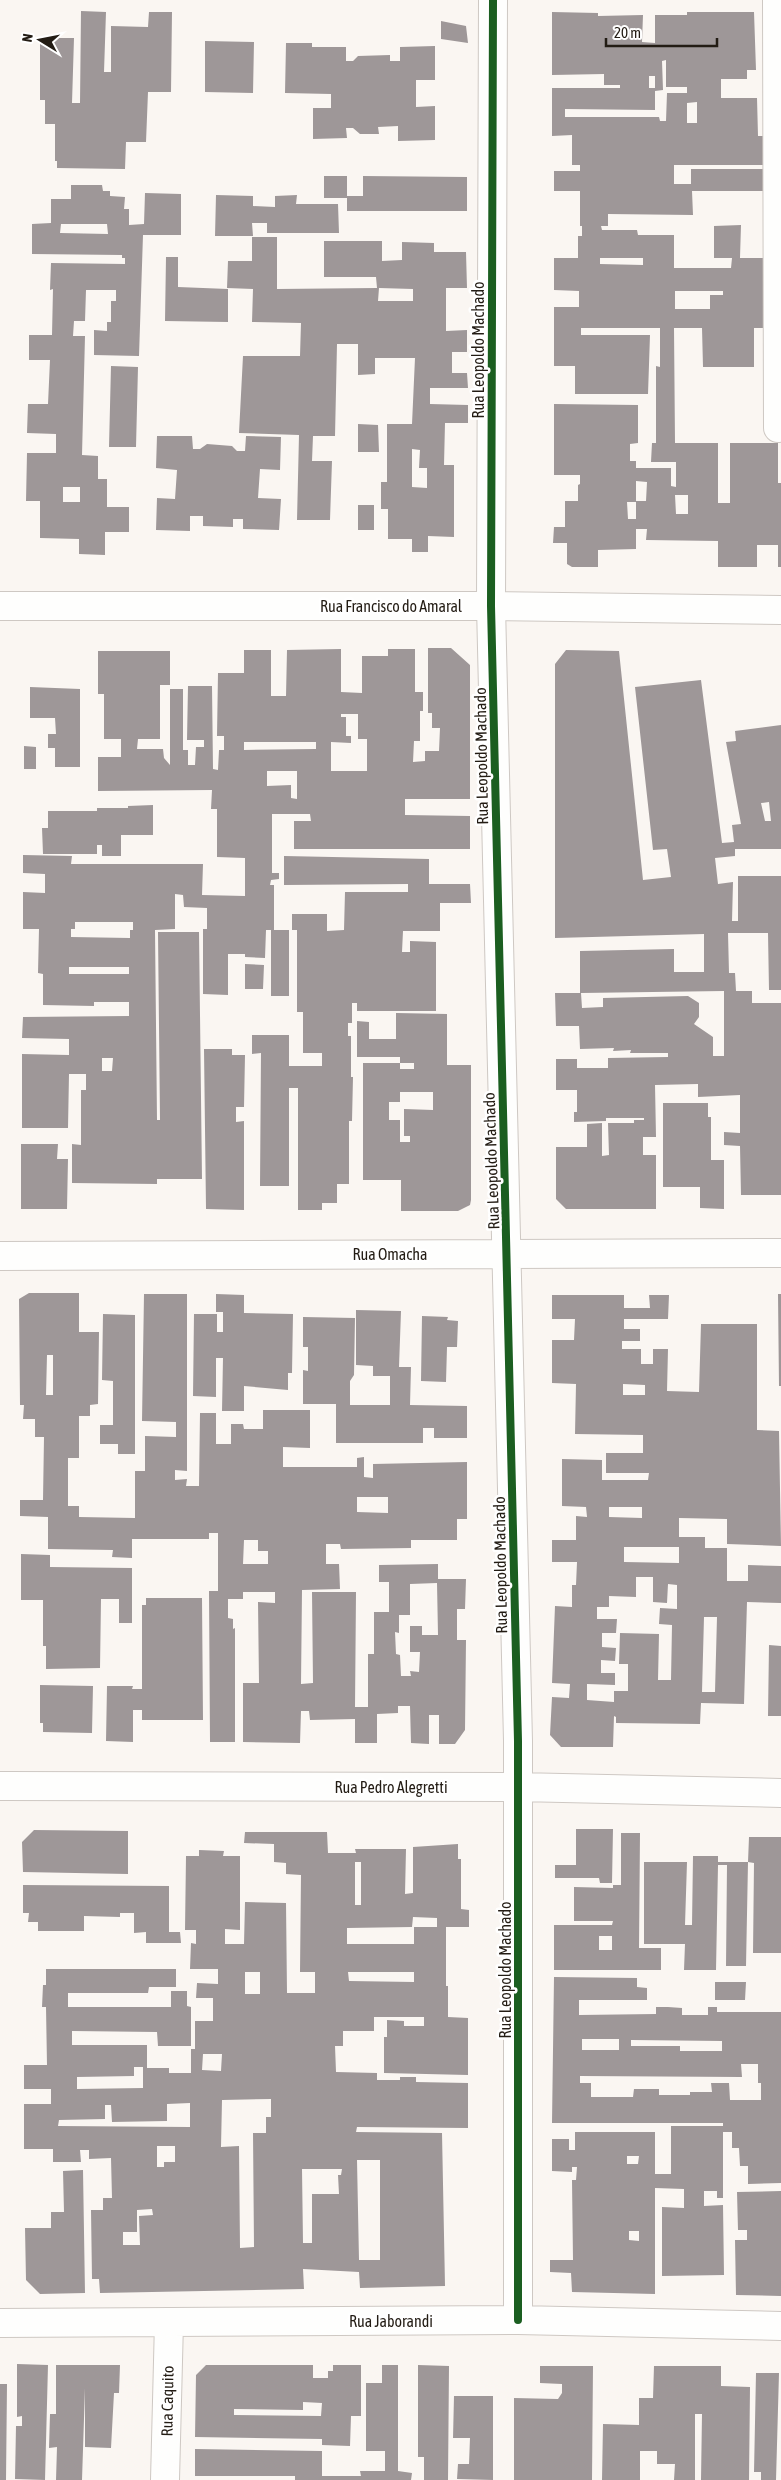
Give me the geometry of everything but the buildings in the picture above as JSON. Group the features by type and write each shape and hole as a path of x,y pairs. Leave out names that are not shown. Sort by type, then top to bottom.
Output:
{"street":[{"name":"Rua Leopoldo Machado","path":"493,0 491,606 508,1253 518,1787 518,2320"},
{"path":"776,0 778,428"},
{"name":"Rua Francisco do Amaral","path":"0,606 491,606 781,610"},
{"name":"Rua Omacha","path":"0,1256 781,1253"},
{"name":"Rua Pedro Alegretti","path":"0,1786 518,1787 781,1793"},
{"name":"Rua Jaborandi","path":"0,2323 518,2320 781,2326"},
{"name":"Rua Caquito","path":"165,2480 169,2322"}],"cycle path":[{"path":"493,0 491,606 518,1741 518,2320"}]}
